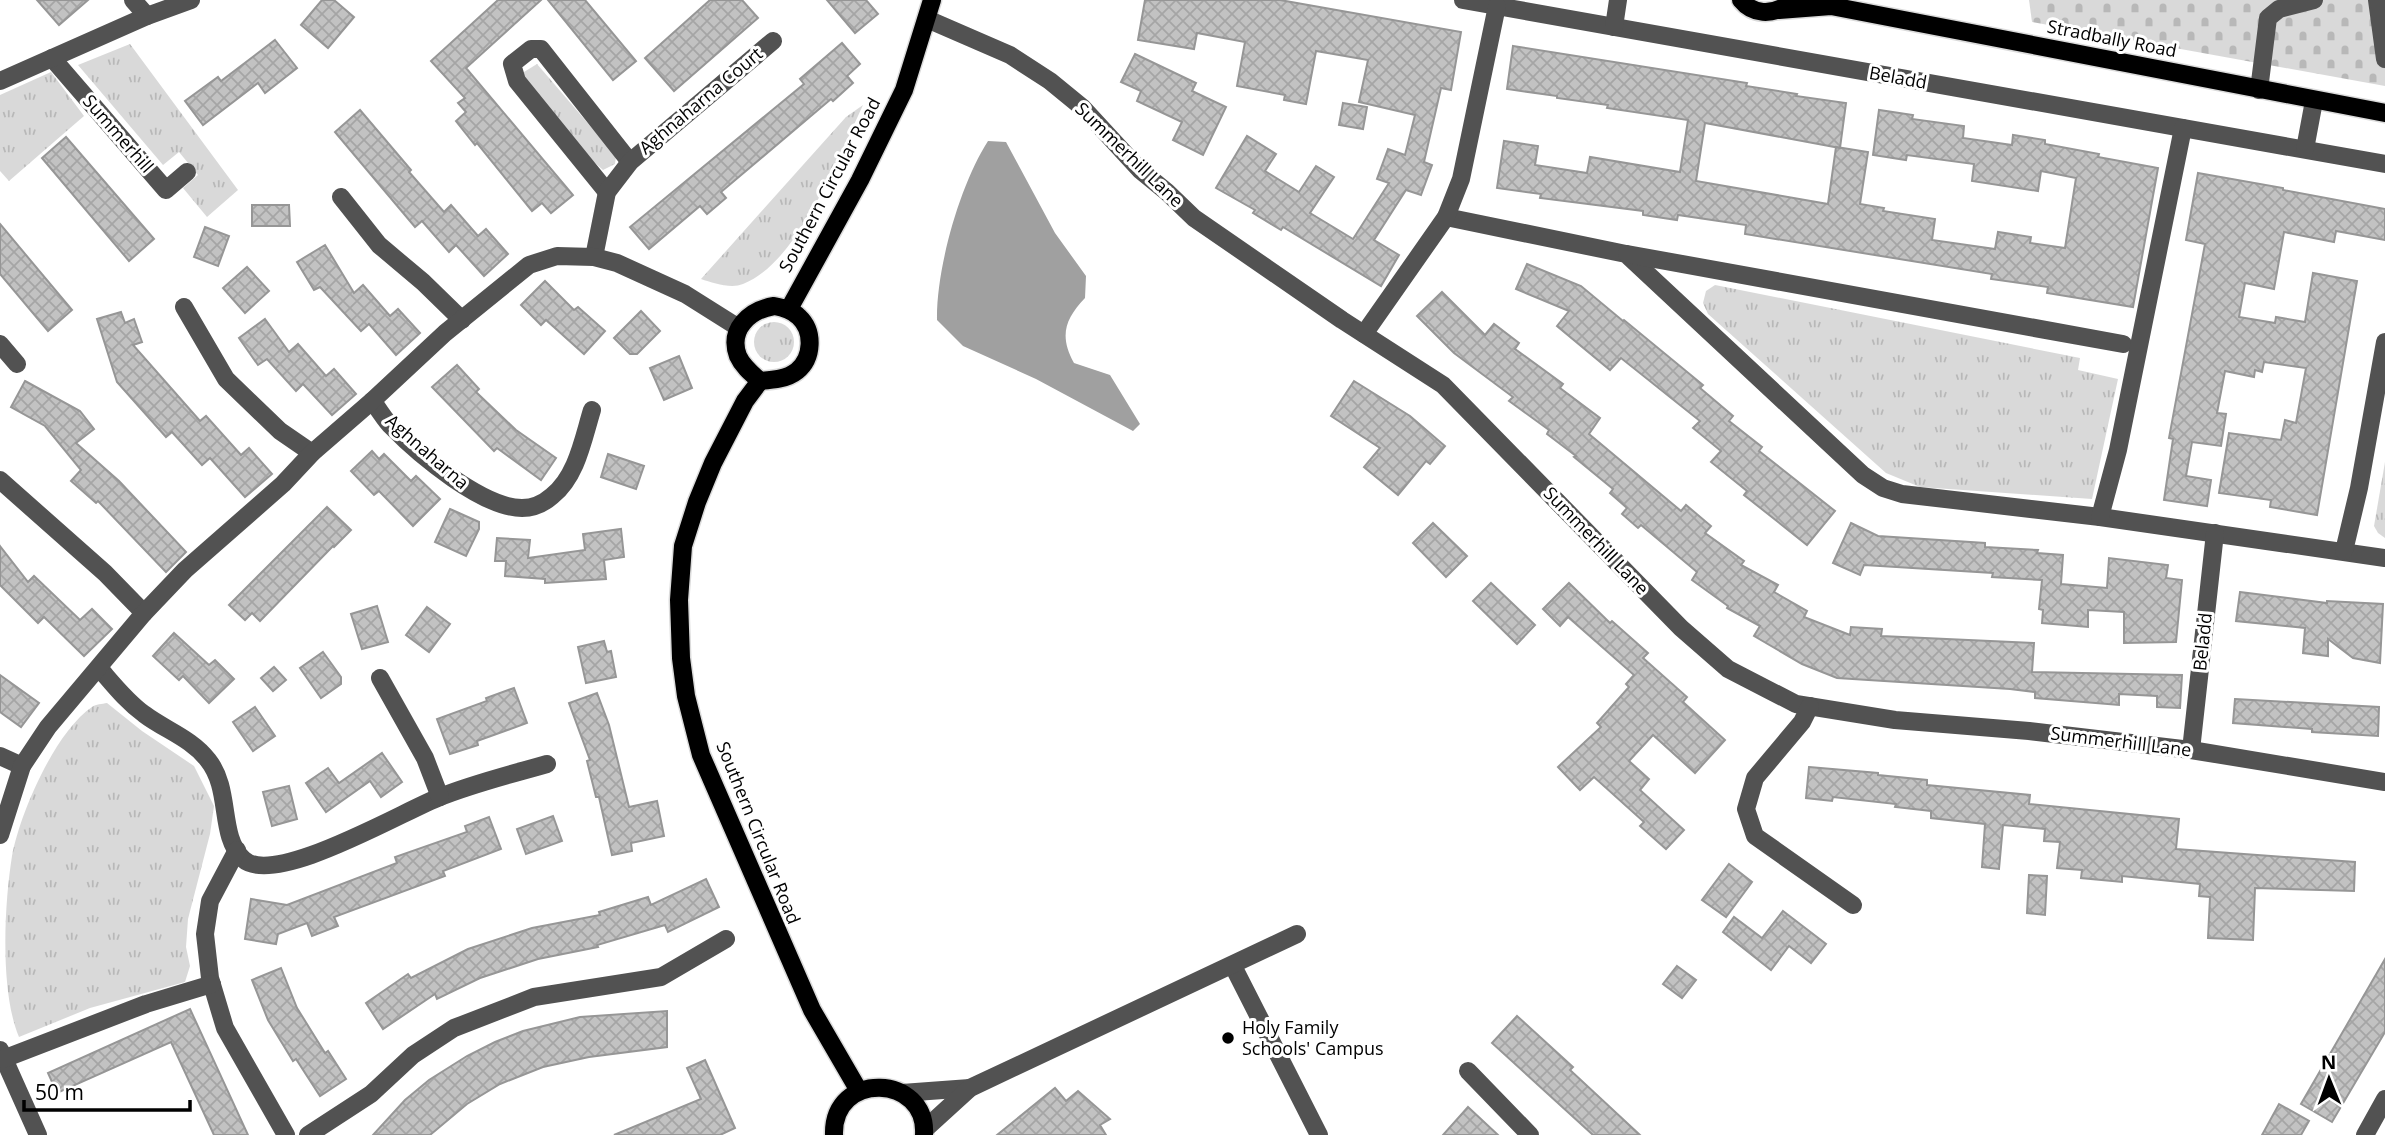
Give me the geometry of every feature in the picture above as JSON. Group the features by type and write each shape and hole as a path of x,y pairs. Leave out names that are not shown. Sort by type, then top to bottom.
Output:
{"main road":[{"name":"Southern Circular Road","path":"789,309 860,180 904,90 932,0"},
{"name":"Stradbally Road","path":"1740,1 1754,11 1767,13 1785,5 1828,3 2385,113"},
{"path":"775,306 789,309 800,317 808,330 811,344 807,358 799,370 786,377 760,381 738,356 736,342 739,328 748,316 760,308 775,306"},
{"name":"Southern Circular Road","path":"760,381 745,401 713,463 697,502 684,546 679,600 684,683 701,755 730,824 812,1010 859,1091"},
{"path":"834,1135 833,1126 838,1111 859,1091 873,1087 888,1087 902,1093 917,1109 924,1133"}],"street":[{"path":"133,0 147,16"},
{"path":"0,81 147,16 191,0"},
{"name":"Beladd","path":"1464,0 2385,164"},
{"path":"1614,27 1618,0"},
{"path":"2259,90 2268,18 2279,9 2314,0"},
{"path":"2377,0 2385,59"},
{"path":"1364,334 1446,217 1461,179 1497,6"},
{"name":"Summerhill Lane","path":"927,19 1010,55 1049,81 1083,107 1140,170 1194,218 1443,385 1681,628 1728,669 1796,704 1895,720 2029,731 2191,750 2385,782"},
{"name":"Aghnaharna Court","path":"594,257 607,192 630,162 773,41"},
{"name":"Aghnaharna Court","path":"607,192 517,81 512,64 531,49 541,49 630,162"},
{"name":"Summerhill","path":"52,58 166,190 187,172"},
{"path":"2305,149 2314,100"},
{"path":"2100,517 2118,450 2183,128"},
{"path":"341,197 379,245 462,320"},
{"path":"1446,217 1626,254 2123,344"},
{"path":"1626,254 1863,475 1883,488 1902,494 2100,517 2385,558"},
{"name":"Aghnaharna","path":"0,835 22,766 48,727 144,614 186,570 283,484 312,453 445,333 528,265 557,256 594,257 617,264 685,294 739,328"},
{"path":"184,307 226,379 279,430 312,453"},
{"path":"2344,551 2380,393 2385,342"},
{"path":"0,344 17,364"},
{"name":"Aghnaharna","path":"372,401 391,426 443,471 470,490 511,507 525,508 553,496 570,475 592,410"},
{"path":"0,480 105,573 144,614"},
{"name":"Beladd","path":"2191,750 2215,533"},
{"path":"99,668 144,714 172,730 207,759 217,772 224,794 228,833 243,859 253,864 277,863 314,855 440,797 547,764"},
{"path":"380,678 425,758 440,797"},
{"path":"1810,706 1802,722 1755,778 1746,810 1755,836 1853,905"},
{"path":"0,756 22,766"},
{"path":"237,850 210,901 205,934 211,981 225,1028 286,1135"},
{"path":"924,1133 970,1088 1297,934"},
{"path":"308,1135 372,1094 413,1055 454,1028 534,998 661,977 726,939"},
{"path":"1233,966 1318,1135"},
{"path":"17,1135 36,1131 1,1055 211,981"},
{"path":"1468,1071 1530,1135"},
{"path":"902,1093 970,1088"},
{"path":"2365,1135 2385,1099"}],"green space":[{"path":"2029,0 2385,0 2385,86 2032,22"},
{"path":"130,44 238,190 207,217 183,188 198,175 179,152 163,165 78,65"},
{"path":"537,64 616,156 615,164 603,170 594,162 523,79 524,72"},
{"path":"51,72 84,116 9,181 0,171 0,95"},
{"path":"863,105 815,206 782,254 763,272 743,284 728,286 701,279 846,117"},
{"path":"1715,285 2080,358 2078,370 2118,379 2092,499 1920,487 1886,473 1708,314 1703,303 1706,291"},
{"path":"774,322 788,328 794,342 788,356 774,362 760,356 754,342 760,328"},
{"path":"2385,462 2385,538 2374,526"},
{"path":"107,703 142,731 194,766 214,806 210,834 188,919 186,947 190,966 185,982 90,1008 19,1037 9,997 5,948 9,876 16,838 41,775 65,735 92,707"}],"shaded area":[{"path":"988,141 1006,142 1055,233 1086,276 1085,298 1073,313 1066,328 1069,353 1074,363 1110,375 1140,424 1133,431 1036,379 963,346 937,320 945,252 959,203"}],"building":[{"path":"37,0 88,0 59,25"},
{"path":"322,0 334,0 354,17 328,48 301,25"},
{"path":"498,0 541,0 466,68 573,195 551,213 542,203 532,211 456,121 466,112 458,103 465,98 431,61"},
{"path":"548,0 585,0 636,61 613,80"},
{"path":"710,0 742,0 758,18 674,91 645,58"},
{"path":"827,0 866,0 878,14 855,33"},
{"path":"1145,0 1280,0 1461,32 1451,90 1441,88 1424,162 1432,165 1421,195 1406,190 1374,240 1399,255 1381,286 1283,227 1281,230 1253,213 1255,210 1216,188 1247,136 1276,154 1265,171 1299,192 1316,166 1334,177 1310,213 1353,239 1389,183 1377,179 1388,149 1405,155 1415,115 1359,102 1368,60 1316,51 1306,104 1284,100 1285,95 1237,86 1245,42 1197,33 1194,49 1138,40"},
{"path":"275,40 297,68 265,93 258,83 203,125 185,101 218,77 221,81"},
{"path":"842,43 860,64 847,76 853,83 721,192 726,198 707,214 700,206 649,249 630,227 804,84 800,79"},
{"path":"1513,46 1747,83 1746,86 1846,103 1840,148 1868,152 1860,204 1884,208 1883,211 1935,219 1932,240 1995,249 1998,232 2031,237 2030,243 2065,248 2076,178 2041,171 2038,191 1972,181 1974,164 1907,155 1906,160 1873,155 1879,110 1913,115 1912,119 1964,126 1963,138 2012,145 2013,135 2045,140 2045,144 2099,154 2098,157 2158,168 2133,307 2047,293 2048,287 1991,279 1992,274 1745,234 1746,225 1678,215 1677,220 1643,215 1643,211 1540,198 1541,194 1497,188 1504,141 1538,146 1535,165 1587,173 1590,157 1680,172 1688,120 1507,89","holes":["1705,123 1836,147 1828,204 1696,181"]},
{"path":"1135,54 1196,83 1192,91 1226,107 1203,155 1173,140 1182,122 1137,101 1141,91 1121,82"},
{"path":"1343,103 1367,107 1363,129 1339,125"},
{"path":"360,110 444,212 451,205 478,236 486,229 508,254 484,276 456,245 449,252 422,221 415,227 335,132"},
{"path":"66,137 154,239 129,261 42,158"},
{"path":"2198,173 2385,209 2385,240 2336,231 2334,242 2284,232 2274,289 2245,283 2239,317 2275,323 2276,317 2305,322 2313,273 2357,281 2317,515 2270,507 2271,500 2219,493 2229,433 2281,440 2285,420 2296,423 2306,368 2264,362 2262,372 2255,370 2254,377 2225,371 2217,413 2226,414 2221,446 2192,442 2186,476 2211,480 2207,506 2164,500 2173,439 2169,438 2205,244 2186,240"},
{"path":"252,205 289,205 290,226 252,226"},
{"path":"0,224 72,310 48,331 0,274"},
{"path":"205,227 229,236 218,266 194,257"},
{"path":"325,245 354,293 363,285 390,316 398,309 420,333 396,355 369,324 361,331 320,287 314,290 297,262"},
{"path":"1527,264 1581,286 1624,320 1703,385 1700,388 1733,416 1729,421 1762,447 1759,451 1835,511 1807,545 1744,495 1747,491 1711,462 1721,451 1693,428 1700,421 1621,358 1610,370 1557,326 1569,311 1516,289"},
{"path":"247,267 269,291 245,313 223,288"},
{"path":"545,281 574,310 578,307 605,331 584,354 546,320 541,325 521,305"},
{"path":"1442,292 1485,335 1494,324 1519,343 1515,349 1563,384 1560,388 1600,418 1589,434 1681,511 1686,505 1711,526 1705,533 1744,561 1741,565 1778,585 1774,592 1807,611 1804,617 1850,635 1851,627 1882,629 1881,636 2034,643 2032,672 2182,675 2180,708 2157,707 2157,696 2119,694 2119,705 2035,698 2035,692 2010,689 1837,678 1802,664 1754,636 1760,626 1727,608 1728,606 1692,580 1697,572 1641,525 1638,528 1622,514 1627,508 1610,493 1613,489 1547,434 1549,430 1509,401 1513,397 1454,353 1417,316"},
{"path":"641,311 660,331 637,354 630,354 614,338"},
{"path":"121,312 125,323 134,319 142,342 133,345 200,421 206,416 241,455 249,448 272,474 245,497 210,458 202,465 172,432 166,437 117,382 97,319"},
{"path":"265,319 289,352 298,344 326,376 334,369 356,394 332,415 303,384 296,391 267,359 258,365 239,338"},
{"path":"679,356 692,388 664,400 650,368"},
{"path":"457,365 479,389 476,392 516,430 556,458 541,480 497,448 494,451 432,387"},
{"path":"25,381 80,411 94,429 76,443 119,481 186,552 166,572 98,501 96,503 71,481 81,470 45,426 11,407"},
{"path":"1354,381 1410,416 1445,446 1430,464 1426,461 1398,495 1364,467 1380,448 1331,416"},
{"path":"372,451 379,459 384,454 411,481 416,476 440,499 413,526 379,491 374,495 351,471"},
{"path":"608,454 644,466 636,489 601,477"},
{"path":"327,507 351,530 260,621 252,613 245,620 229,605"},
{"path":"450,509 479,522 479,529 466,556 435,542"},
{"path":"1433,523 1467,556 1446,577 1413,543"},
{"path":"1851,523 1878,536 1985,543 1985,547 2038,550 2037,553 2063,555 2061,584 2107,588 2109,558 2168,565 2166,578 2182,580 2176,642 2124,643 2124,612 2088,610 2088,627 2042,623 2043,610 2039,609 2042,580 1992,577 1993,573 1864,565 1860,575 1833,563"},
{"path":"621,529 624,557 604,560 606,579 545,583 545,579 505,576 506,561 495,561 497,538 530,540 528,558 585,550 583,534"},
{"path":"0,546 28,582 34,576 80,620 92,609 112,629 84,656 44,617 38,623 0,585"},
{"path":"1491,583 1535,625 1517,644 1473,601"},
{"path":"1569,583 1610,623 1612,621 1648,653 1643,658 1687,697 1683,702 1725,740 1695,773 1653,735 1629,761 1649,779 1640,790 1684,830 1666,849 1640,826 1644,822 1594,777 1580,790 1558,767 1601,727 1597,723 1629,687 1626,684 1634,675 1568,617 1560,626 1543,609"},
{"path":"2240,592 2327,603 2383,604 2380,663 2353,658 2328,639 2328,656 2303,653 2305,628 2236,621"},
{"path":"377,606 388,642 362,649 351,614"},
{"path":"427,607 450,624 429,652 406,635"},
{"path":"174,633 209,665 215,660 234,679 209,703 183,676 179,680 153,656"},
{"path":"604,641 607,652 611,651 616,677 586,683 578,647"},
{"path":"323,652 341,677 341,684 321,698 300,668"},
{"path":"274,667 286,680 273,691 261,678"},
{"path":"0,675 39,703 21,727 0,712"},
{"path":"514,688 527,723 477,741 478,745 450,754 437,719"},
{"path":"597,693 609,725 629,807 657,801 664,836 631,843 632,851 612,855 599,797 596,797 587,761 590,760 569,703"},
{"path":"2235,699 2379,707 2378,736 2233,723"},
{"path":"255,707 275,736 253,751 233,722"},
{"path":"382,753 402,782 381,797 370,781 326,812 306,783 328,768 339,783"},
{"path":"1809,767 1927,780 1927,785 2030,795 2029,804 2179,819 2176,849 2355,862 2354,891 2255,888 2253,940 2208,938 2210,897 2199,896 2200,884 2122,876 2122,882 2081,878 2082,870 2057,868 2060,842 2044,841 2045,829 2003,825 1999,869 1982,867 1985,824 1931,818 1931,811 1895,807 1896,804 1833,797 1832,801 1806,798"},
{"path":"289,786 297,819 272,826 263,792"},
{"path":"553,816 562,841 526,854 517,829"},
{"path":"489,817 501,849 443,871 445,876 334,917 338,926 312,936 307,923 278,934 276,944 245,939 251,899 287,905 397,863 395,857 467,832 465,826"},
{"path":"1729,864 1752,882 1726,917 1702,900"},
{"path":"2029,875 2047,876 2045,915 2027,913"},
{"path":"706,879 719,907 668,932 665,925 597,945 598,947 538,959 480,978 437,999 435,994 383,1029 366,1003 408,974 411,978 468,949 532,928 600,915 599,912 648,897 651,905"},
{"path":"1783,911 1826,944 1811,963 1789,946 1771,970 1723,932 1734,917 1762,938"},
{"path":"2385,959 2385,1032 2332,1122 2301,1104"},
{"path":"1677,966 1696,980 1682,998 1663,984"},
{"path":"281,968 297,1008 325,1053 328,1051 346,1079 320,1096 296,1059 293,1061 268,1020 252,980"},
{"path":"190,1009 248,1135 214,1135 171,1042 57,1093 48,1073"},
{"path":"667,1011 667,1047 589,1057 543,1067 500,1084 467,1104 430,1135 373,1135 405,1100 429,1080 495,1042 523,1031 580,1017"},
{"path":"1517,1016 1573,1067 1570,1070 1640,1135 1593,1135 1492,1043"},
{"path":"705,1060 735,1128 720,1135 614,1135 701,1099 687,1068"},
{"path":"1055,1088 1066,1101 1078,1091 1110,1119 1100,1125 1106,1135 997,1135"},
{"path":"2279,1104 2309,1121 2301,1135 2262,1135"},
{"path":"1468,1107 1498,1135 1443,1135"}],"place":[{"name":"Holy Family Schools' Campus","path":"1228,1038"}]}
